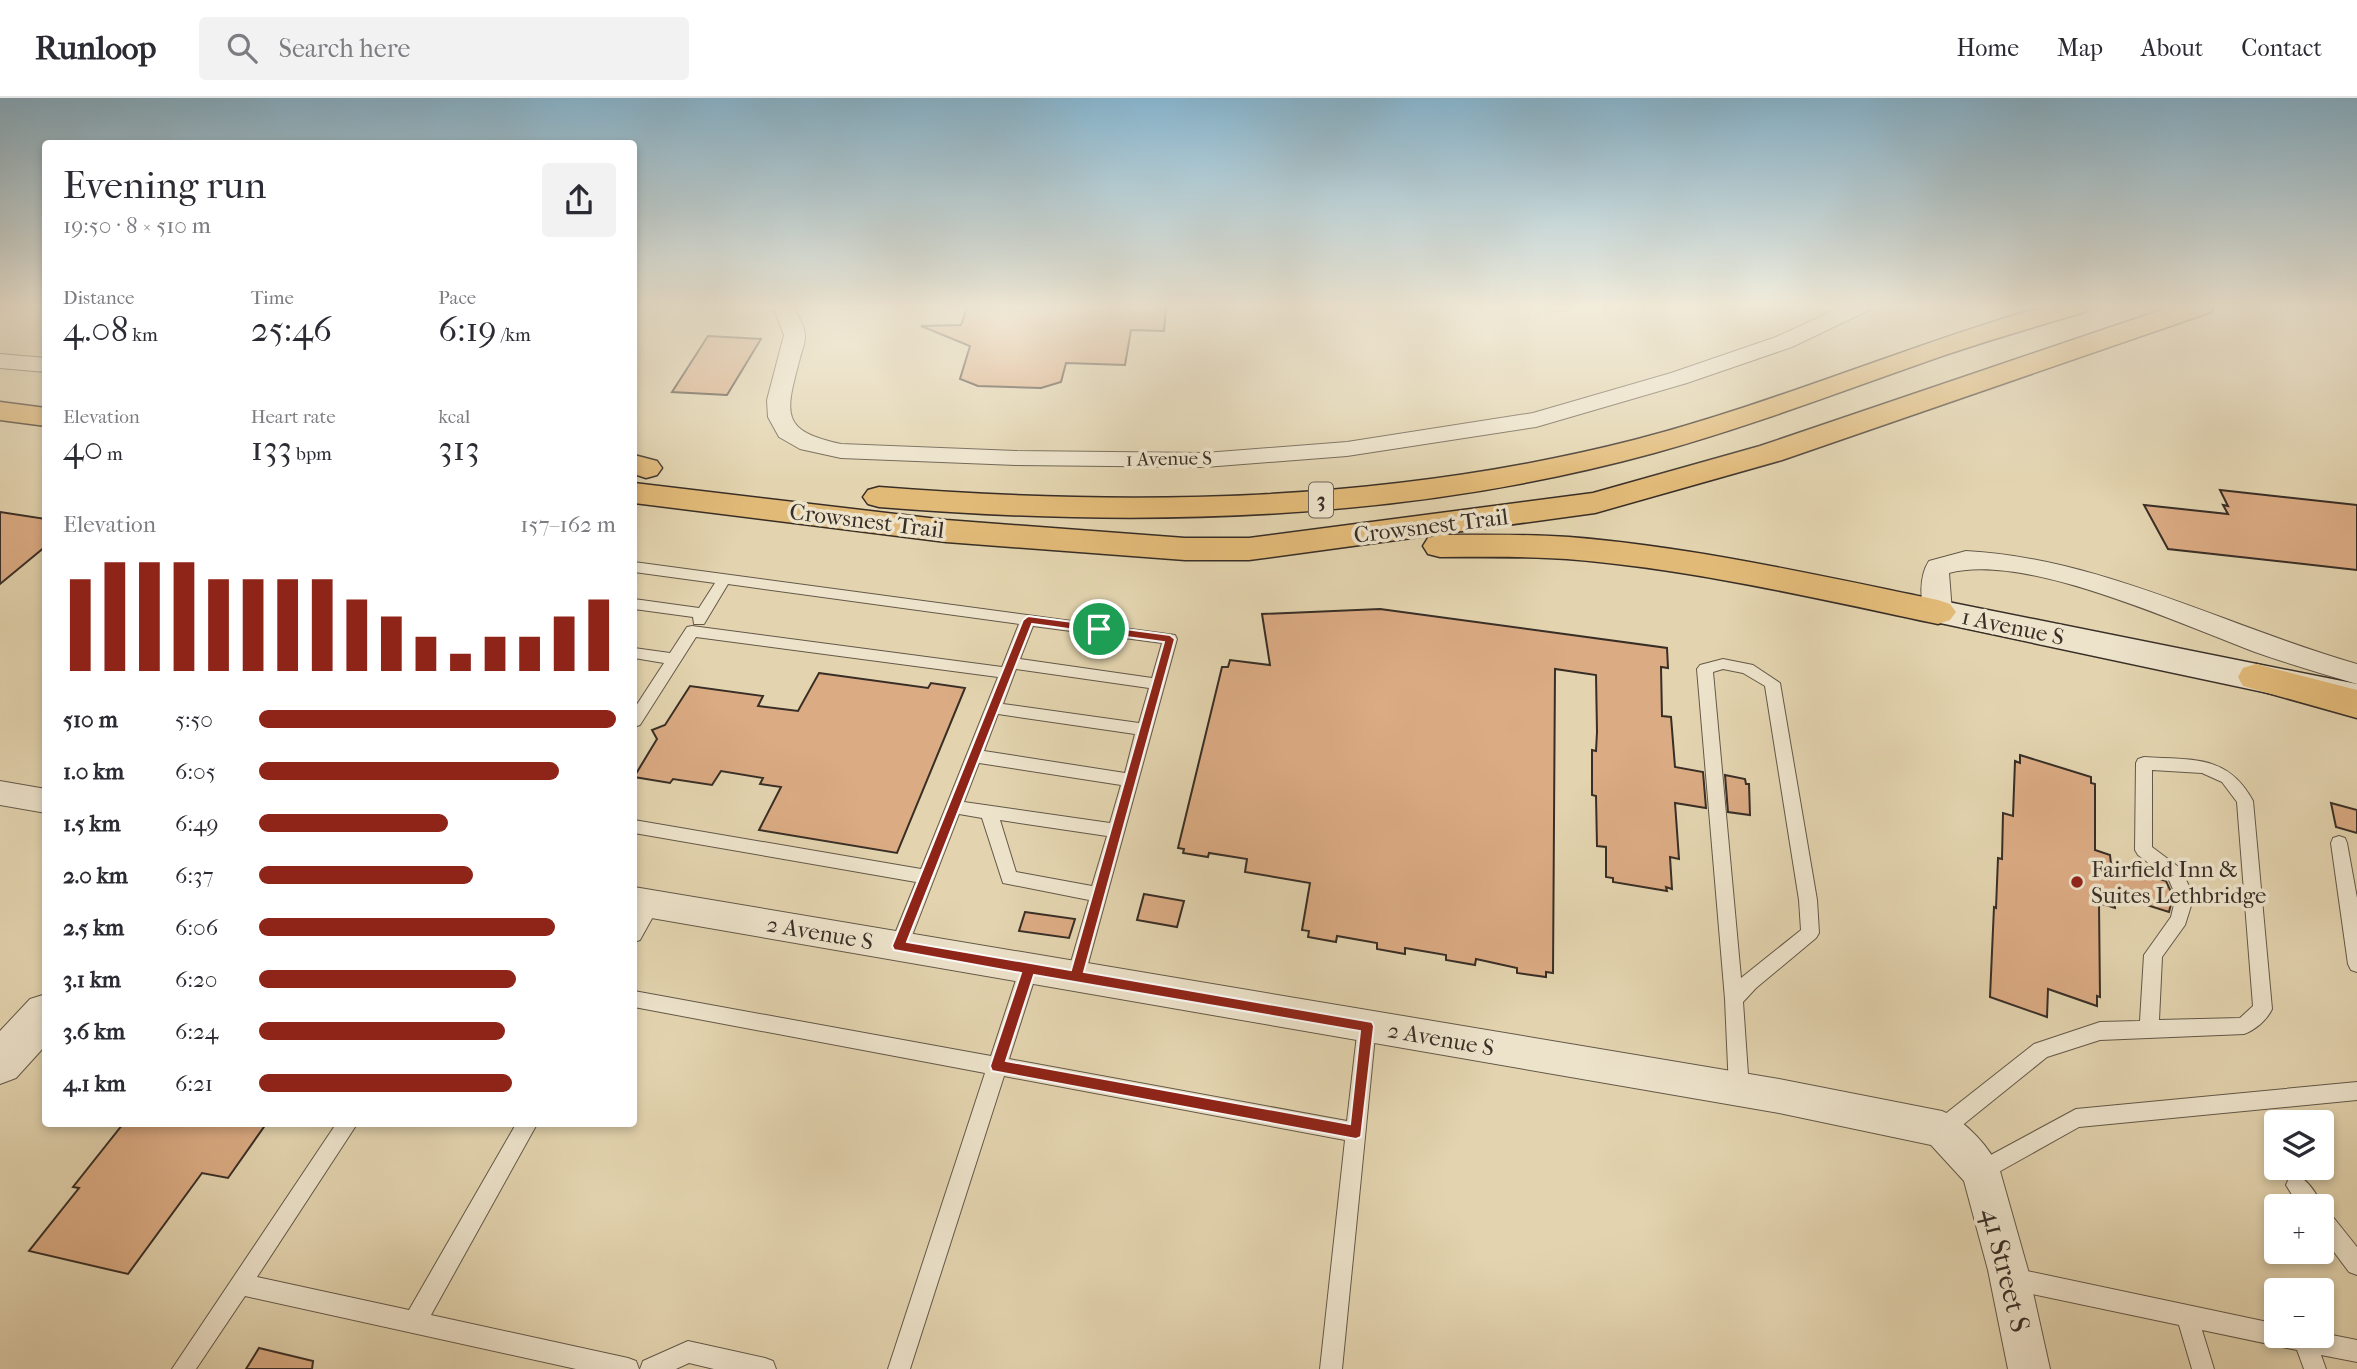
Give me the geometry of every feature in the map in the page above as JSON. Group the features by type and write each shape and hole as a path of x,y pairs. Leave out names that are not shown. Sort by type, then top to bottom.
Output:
{"highway":[{"name":"Crowsnest Trail","path":"637,473 926,502 1022,507 1179,509 1262,506 1349,498 1500,477 1630,450 1726,423 1891,365"},
{"name":"Crowsnest Trail","path":"637,473 680,499 946,531 1185,549 1249,549 1595,503 1771,453 2025,365"},
{"path":"0,385 42,390"},
{"path":"0,411 42,416"},
{"path":"637,501 680,499"},
{"path":"1249,549 1494,545 1567,548 1703,565 1938,612"},
{"path":"2256,677 2357,704"}],"main road":[{"name":"1 Avenue S","path":"1938,612 2357,698"}],"street":[{"name":"1 Avenue S","path":"788,365 778,400 780,417 787,432 808,444 841,452 1016,458 1205,460 1347,449 1535,420 1716,365"},
{"name":"1 Avenue S","path":"1938,612 1935,575 1938,566 1962,558 1987,559 2037,569 2110,589 2265,645 2357,674"},
{"path":"0,793 42,799"},
{"name":"2 Avenue S","path":"642,902 1739,1089 1942,1129"},
{"path":"0,1063 42,1017"},
{"path":"1942,1129 1981,1171"},
{"name":"41 Street S","path":"1981,1171 2010,1278 2029,1369"}],"lane":[{"path":"637,567 1170,639 1076,976"},
{"path":"637,712 724,580"},
{"path":"637,604 703,614"},
{"path":"899,946 1028,620"},
{"path":"692,631 1157,684"},
{"path":"637,653 674,659"},
{"path":"1734,999 1749,982 1810,933 1808,900 1772,683 1752,668 1718,662 1705,669 1734,999 1739,1089"},
{"path":"993,708 1144,730"},
{"path":"974,756 1130,780"},
{"path":"1942,1129 2040,1050 2100,1031 2149,1030 2244,1026 2263,1009 2245,801 2228,778 2204,767 2144,763 2144,850 2174,873 2185,896 2179,920 2154,955 2149,1030"},
{"path":"954,807 1116,831"},
{"path":"989,812 1009,878 1098,894"},
{"path":"637,828 926,877"},
{"path":"2339,843 2356,932 2357,964"},
{"path":"637,923 642,902"},
{"path":"899,1369 1029,968"},
{"path":"637,1000 1356,1132"},
{"path":"1331,1369 1367,1026"},
{"path":"1981,1171 2076,1118 2357,1091"},
{"path":"183,1369 345,1127"},
{"path":"415,1322 525,1127"},
{"path":"2296,1185 2303,1194"},
{"path":"2334,1234 2357,1264"},
{"path":"2010,1278 2264,1332"},
{"path":"239,1284 628,1369"},
{"path":"2187,1316 2203,1369"},
{"path":"2334,1346 2357,1351"},
{"path":"2308,1348 2315,1369"},
{"path":"651,1369 688,1352 765,1369"}],"building":[{"path":"689,365 745,365 727,395 672,392"},
{"path":"964,365 1065,365 1061,382 1041,388 978,386 960,379"},
{"path":"2220,490 2357,505 2357,570 2168,549 2144,505 2228,514 2223,505 2228,506"},
{"path":"0,512 42,518 42,549 0,584"},
{"path":"1380,609 1667,648 1668,668 1661,667 1662,716 1671,717 1675,767 1703,772 1706,808 1675,803 1679,859 1670,857 1672,889 1666,887 1667,891 1613,882 1613,878 1606,877 1606,847 1597,846 1596,796 1592,795 1592,750 1596,751 1597,732 1596,675 1555,669 1553,973 1546,972 1546,977 1517,973 1517,968 1476,959 1475,965 1446,960 1446,955 1405,948 1405,954 1377,949 1377,943 1337,936 1336,942 1308,937 1309,931 1302,930 1310,883 1245,872 1247,859 1209,853 1208,857 1183,853 1184,849 1178,848 1222,667 1228,667 1230,660 1270,665 1262,614"},
{"path":"819,673 928,688 931,683 965,688 897,853 759,830 781,787 760,784 763,778 721,771 712,785 673,779 670,783 637,778 637,772 657,739 652,730 665,725 690,686 763,696 758,706 798,711"},
{"path":"2020,755 2091,777 2091,783 2095,784 2095,850 2110,855 2111,864 2166,881 2173,896 2169,912 2115,895 2115,908 2099,903 2100,997 2097,996 2097,1006 2048,989 2047,1017 1990,997 1994,907 1996,908 1998,858 2002,859 2003,813 2013,816 2015,761 2020,763"},
{"path":"1725,775 1745,779 1746,784 1749,784 1750,815 1728,812"},
{"path":"2331,803 2357,810 2357,833 2336,827"},
{"path":"1144,894 1184,901 1177,927 1137,920"},
{"path":"1025,912 1075,919 1069,938 1019,931"},
{"path":"121,1127 264,1127 228,1178 202,1173 128,1274 29,1251 79,1188 73,1187"},
{"path":"259,1348 313,1361 312,1369 246,1369"}],"place":[{"name":"Fairfield Inn & Suites Lethbridge","path":"2077,882"}],"route":[{"path":"1099,629 1028,620 899,946 1029,968 1076,976 1367,1026 1356,1132 997,1066 1029,968 1076,976 1170,639 1099,629"}]}
